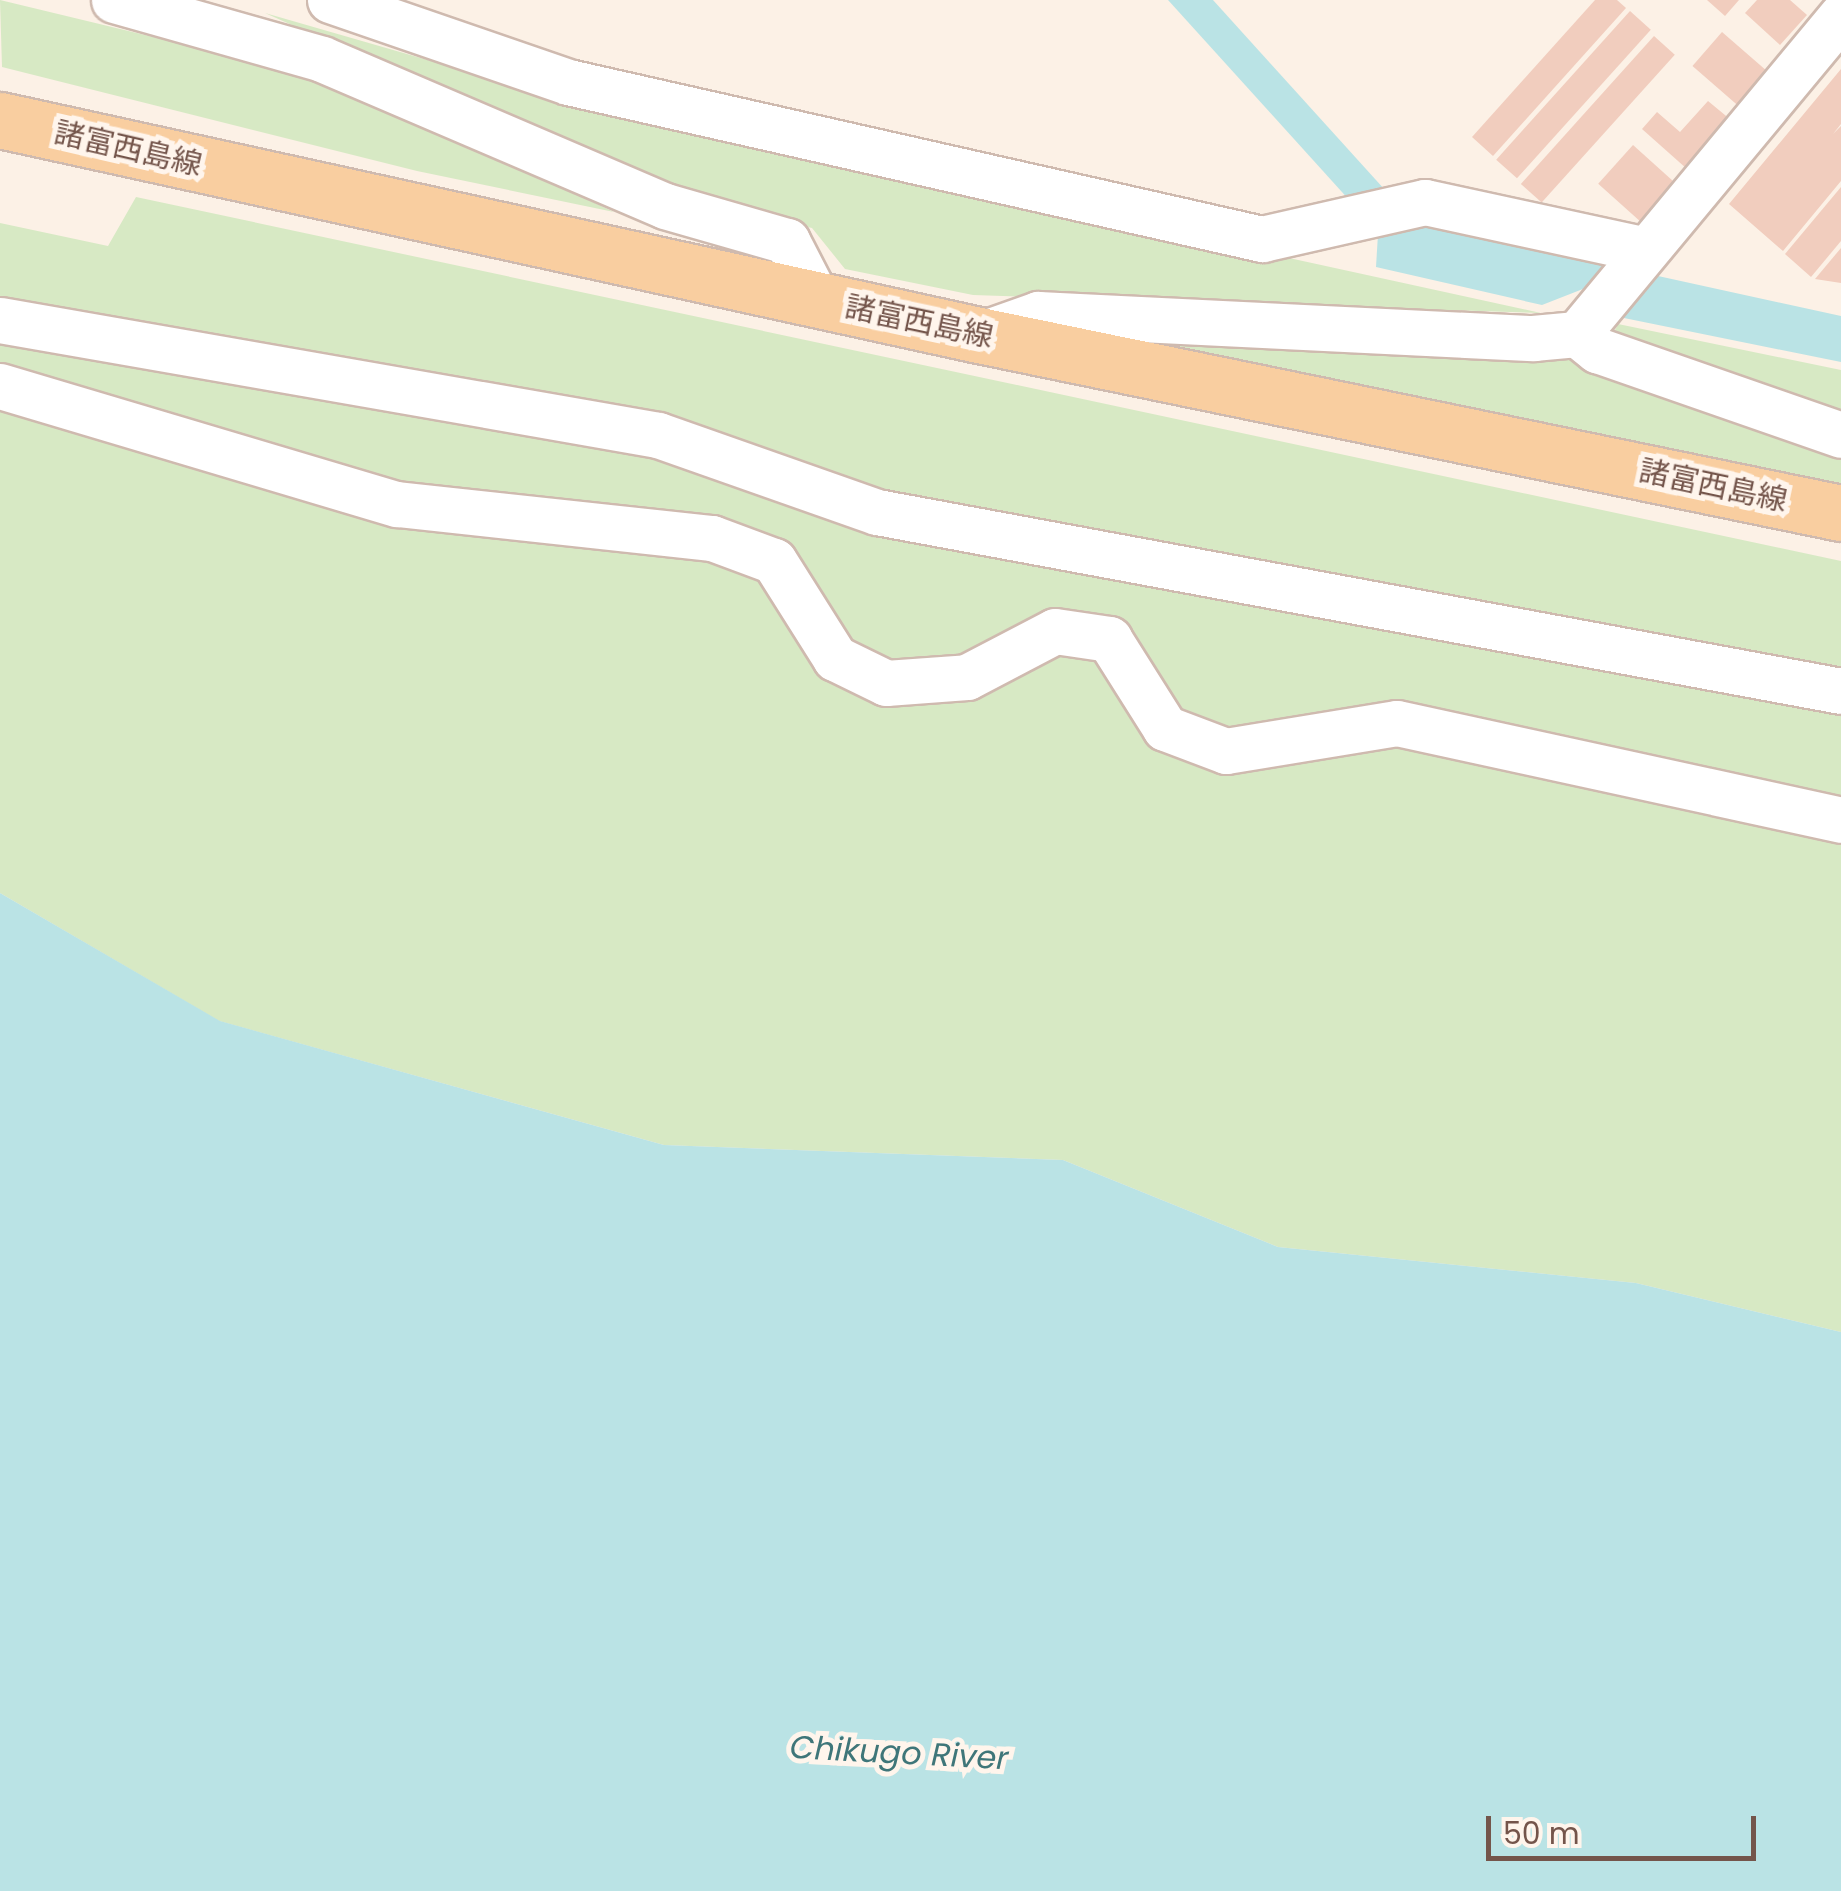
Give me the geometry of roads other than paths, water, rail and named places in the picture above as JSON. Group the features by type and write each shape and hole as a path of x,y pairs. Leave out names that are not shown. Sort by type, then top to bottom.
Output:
{"main road":[{"name":"諸富西島線","path":"0,120 979,335 1841,513"}],"street":[{"path":"330,0 568,82 1262,238 1425,202 1610,289"},
{"path":"129,2 322,59 665,206 787,241 816,300"},
{"path":"979,335 1038,314 1533,338 1610,289 1841,16"},
{"path":"1610,289 1597,350 1841,435"},
{"path":"0,320 658,434 877,512 1841,692"},
{"path":"0,386 398,504 712,538 774,562 835,658 886,683 968,678 1054,631 1091,636 1110,639 1165,728 1226,752 1397,723 1841,820"}],"water":[{"path":"1168,0 1213,0 1385,190 1351,202"},
{"path":"1416,223 1841,316 1841,362 1619,317 1588,287 1542,305 1376,267 1378,234"},
{"name":"Chikugo River","path":"0,893 220,1021 664,1145 1063,1160 1278,1247 1636,1283 1841,1332 1841,1891 0,1891"}]}
